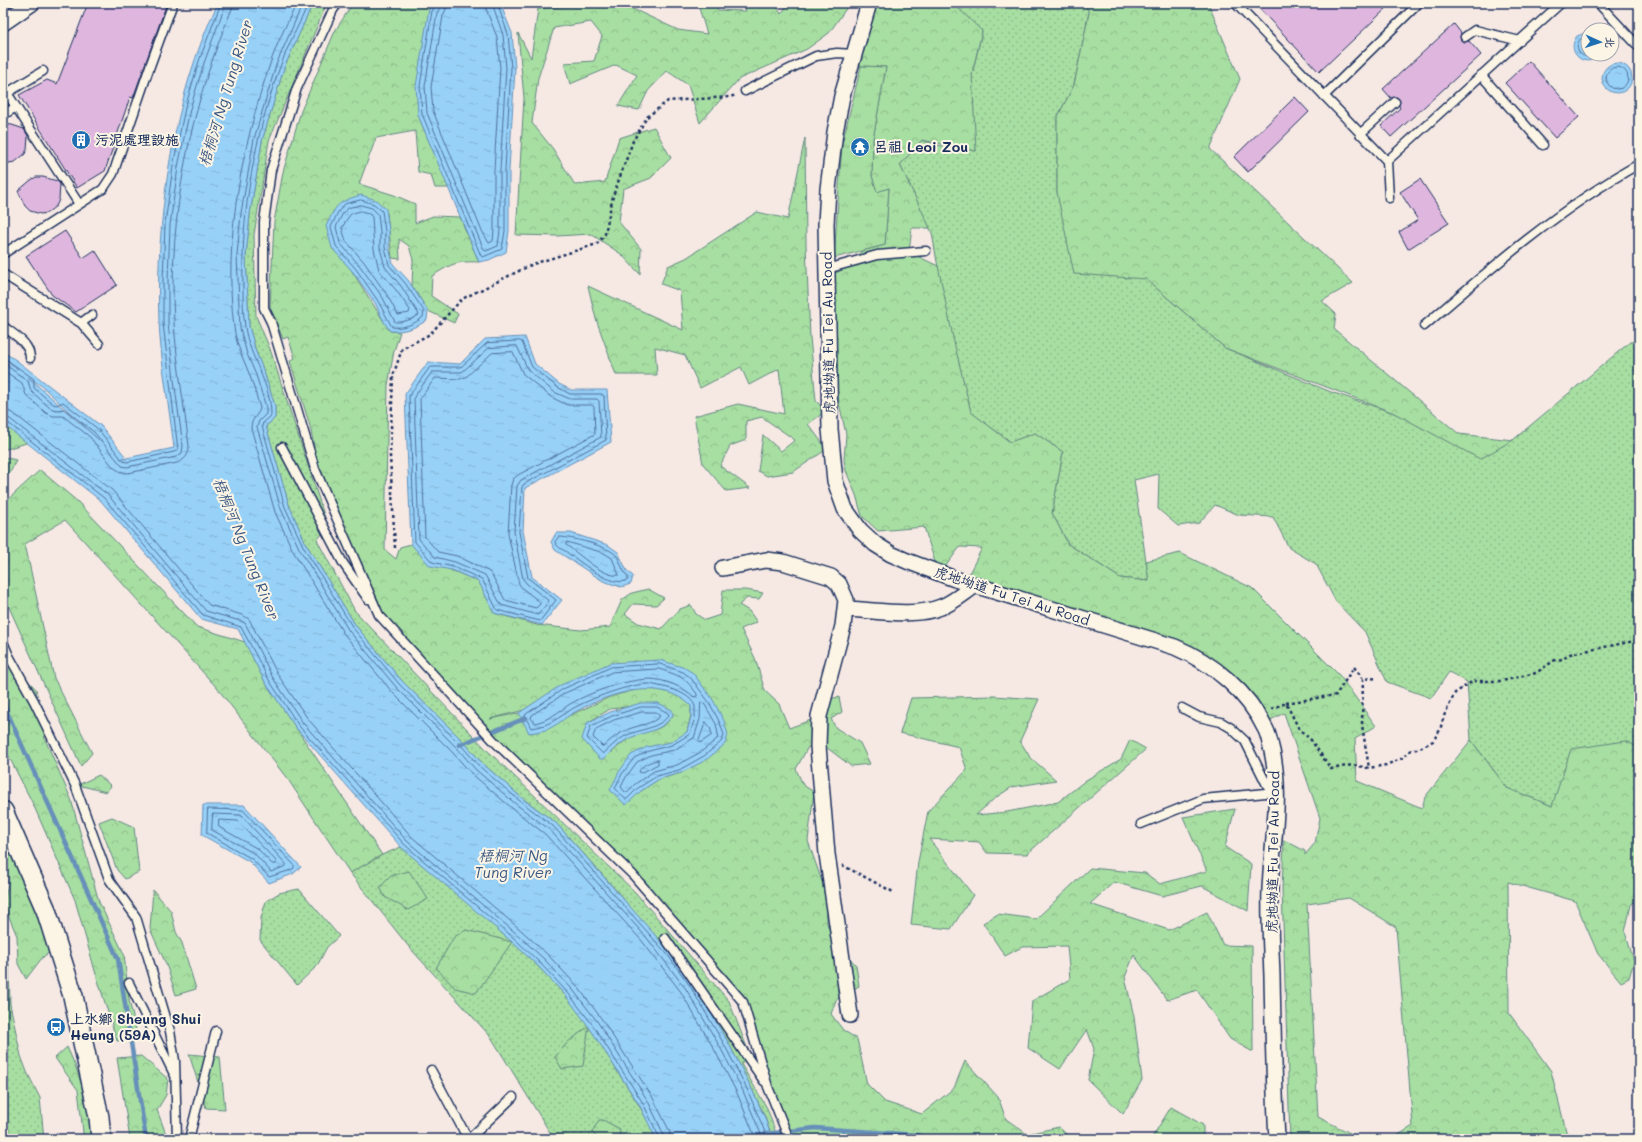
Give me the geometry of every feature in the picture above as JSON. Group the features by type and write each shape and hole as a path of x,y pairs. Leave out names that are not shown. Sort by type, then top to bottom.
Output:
{"street":[{"path":"3,23 32,3"},
{"name":"虎地坳道 Fu Tei Au Road","path":"869,3 842,96 831,158 826,224 830,429 835,481 845,509 860,530 878,546 890,554 976,585 1174,646 1188,652 1203,661 1225,678 1242,694 1257,714 1266,731 1275,765 1276,792 1270,889 1274,1084 1277,1139"},
{"path":"722,568 766,560 783,562 831,577 839,584 846,600 835,658 819,716 818,746 827,854 850,1015"},
{"path":"845,609 909,612 928,611 943,607 976,585"},
{"path":"3,811 46,910 73,996 99,1117 101,1139"}],"lane":[{"path":"3,254 103,189 113,174 150,66 174,3"},
{"path":"338,3 333,10 297,88 271,170 264,222 264,308 271,322 315,470 378,613"},
{"path":"1236,3 1360,134 1387,160 1389,198"},
{"path":"1324,96 1419,3"},
{"path":"1387,160 1561,3"},
{"path":"1598,3 1639,47"},
{"path":"1465,38 1475,30 1520,41"},
{"path":"745,91 816,56 837,53 854,54"},
{"path":"43,71 7,93 80,204"},
{"path":"1481,75 1543,145"},
{"path":"1360,134 1395,102"},
{"path":"3,115 16,107"},
{"path":"1424,326 1492,267 1553,219 1639,164"},
{"path":"827,270 877,255 926,251"},
{"path":"3,274 81,323 99,344"},
{"path":"81,323 92,315"},
{"path":"3,326 27,346 30,353 30,358"},
{"path":"282,447 343,563 378,613 494,741 633,875 743,1002 768,1087 789,1139"},
{"path":"3,642 75,785 109,879 136,917 170,1030 176,1078 177,1139"},
{"path":"1182,708 1199,717 1221,722 1232,728 1245,741 1267,784 1276,792"},
{"path":"1141,824 1203,799 1276,792"},
{"path":"665,938 768,1087"},
{"path":"129,983 176,1078"},
{"path":"189,1139 216,1031"},
{"path":"431,1070 468,1139 513,1096"}],"path":[{"path":"394,548 390,456 392,398 393,376 402,349 430,334 462,299 533,264 597,244 605,234 613,196 633,141 647,117 668,101 730,97 745,91"},
{"path":"1286,703 1299,729 1311,740 1331,769 1352,765 1369,768 1386,765 1403,758 1409,751 1420,748 1433,741 1440,730 1444,716 1455,693 1474,681 1502,681 1536,673 1554,660 1563,659 1570,654 1639,640"},
{"path":"1257,714 1286,703 1336,696 1354,667 1363,679 1362,726 1369,768"},
{"path":"1363,679 1378,678"},
{"path":"827,854 845,866 894,893"}],"green space":[{"path":"313,3 327,3 269,141 254,235 256,316 270,349 328,527 317,540 355,611 487,750 635,892 729,1001 751,1058 741,1064 767,1108 778,1139 772,1139 765,1117 728,1042 622,897 556,823 522,798 482,763 464,742 403,682 356,626 306,544 289,505 266,426 275,418 275,406 256,352 249,326 246,256 250,214 262,141 284,68"},
{"path":"353,3 433,3 429,9 420,120 449,188 435,188 431,175 418,172 415,131 376,138 359,184 394,195 415,204 415,223 433,216 460,217 479,262 454,264 432,276 431,296 458,314 454,323 428,311 412,286 413,260 409,246 399,239 400,259 392,258 387,213 332,248 350,268 390,331 400,332 394,351 388,385 385,550 396,559 400,547 411,544 432,563 479,582 494,613 537,625 581,630 610,627 622,600 632,593 648,589 664,598 656,605 633,604 625,614 638,623 661,629 680,609 691,605 696,614 705,620 720,615 723,590 746,590 763,593 759,599 747,598 739,605 749,611 757,622 741,629 755,658 765,691 779,704 789,728 811,720 829,699 839,697 842,712 831,719 836,728 860,743 870,764 851,766 826,747 808,747 796,769 803,785 814,792 808,841 827,896 827,923 833,940 856,965 859,986 836,1000 831,1014 843,1030 857,1039 867,1084 885,1102 922,1114 954,1088 965,1061 998,1097 1006,1119 1027,1134 1059,1127 1071,1139 789,1139 774,1090 743,1002 593,835 494,741 379,615 321,482 310,426 290,361 295,358 288,337 283,339 270,307 274,222 283,172 301,111 335,31","holes":["610,663 714,702 681,773 659,779 641,791 687,732 691,715 691,706 683,696 647,687 612,696 531,733 519,713 490,719 524,710","658,703 673,715 668,722 657,729 631,737 610,754 599,757 587,723 610,709"]},
{"path":"705,3 719,3 717,10 746,11 744,3 775,3 781,14 789,3 850,3 829,33 807,49 739,79 700,123 688,85 667,71 648,91 639,110 618,106 637,75 616,65 570,84 564,63 594,61 602,36 591,22 554,28 538,78 532,123 553,149 575,185 605,182 619,138 654,127 671,158 651,178 623,189 619,222 641,249 640,274 621,254 591,234 557,236 516,235 524,98 518,33 531,58 538,9 574,5 633,9 678,30 707,34 699,8"},
{"path":"876,3 959,3 956,6 982,31 972,74 976,151 922,140 900,165 930,228 912,228 909,252 938,266 971,412 1010,442 1035,433 1063,452 1052,513 1068,544 1120,578 1149,581 1146,561 1180,553 1252,588 1340,676 1376,726 1355,739 1357,781 1422,808 1425,797 1471,740 1507,788 1552,806 1571,749 1626,741 1639,748 1639,897 1631,905 1625,932 1634,961 1629,978 1621,982 1598,954 1575,901 1508,882 1509,1013 1551,1071 1568,1139 1392,1139 1413,1126 1396,927 1349,898 1307,904 1318,1117 1362,1139 1290,1139 1282,889 1284,840 1305,851 1305,855 1315,843 1320,818 1284,713 1263,724 1191,647 962,587 982,548 960,547 939,575 924,527 878,531 862,516 856,495 846,471 844,460 846,434 839,403 834,363 836,336 827,326 832,275 849,266 862,251 885,245 889,188 877,193 872,176 873,139 886,67 858,66"},
{"path":"958,3 1085,3 1089,12 1074,85 1057,118 1057,193 1146,279 1225,348 1331,392 1394,413 1482,456 1513,440 1630,342 1639,341 1639,756 1552,806 1507,788 1471,740 1467,682 1449,672 1431,698 1387,682 1365,632 1336,602 1316,564 1289,548 1273,517 1239,515 1215,505 1199,523 1178,526 1158,509 1159,474 1134,480 1149,581 1120,578 1068,544 1052,513 1063,452 1035,433 1011,442 971,413 946,314 932,233 900,165 922,140 936,145 976,151 970,83 982,32 956,6"},
{"path":"1085,3 1208,3 1240,79 1210,149 1353,283 1322,301 1336,314 1334,329 1459,434 1513,440 1480,459 1394,413 1225,348 1146,279 1074,274 1057,193 1057,118 1074,85 1089,13"},
{"path":"861,66 886,67 873,139 872,176 877,192 889,188 885,245 834,258 842,144"},
{"path":"805,138 806,245 810,337 816,401 826,411 808,424 827,449 793,472 767,476 758,471 763,435 781,451 795,440 762,417 746,421 746,440 730,446 720,466 750,488 726,491 703,464 694,416 738,404 784,414 779,369 749,385 741,367 700,388 685,355 655,347 657,375 616,375 596,319 588,286 683,330 680,291 661,284 668,266 686,258 757,212 788,219"},
{"path":"3,416 33,441 3,450"},
{"path":"3,457 16,460 11,471 3,478"},
{"path":"40,470 78,502 197,627 245,642 265,682 382,855 350,873 289,781 218,689 65,520 25,544 54,678 92,753 81,766 3,594 3,504"},
{"path":"3,655 36,689 45,739 71,799 99,902 124,954 129,1000 138,1038 117,1041 75,900 33,804 3,745"},
{"path":"994,696 1039,699 1020,741 1030,757 1056,780 1012,787 995,798 976,815 1007,812 1058,802 1086,780 1121,759 1130,740 1146,749 1027,854 987,853 979,842 929,839 973,895 951,929 911,925 918,862 928,811 967,770 959,747 900,733 911,698"},
{"path":"99,775 111,786 106,792 78,785"},
{"path":"1235,809 1225,847 1251,864 1248,911 1202,886 1162,896 1114,882 1090,904 1169,930 1207,912 1223,945 1252,946 1253,1052 1230,1039 1197,990 1167,1000 1134,955 1125,977 1134,1017 1142,1080 1123,1114 1088,1080 1094,1049 1087,1029 1060,1069 1028,1048 1032,1001 1070,979 1067,946 1022,947 1005,956 983,923 998,914 1036,919 1090,868 1145,873 1160,884 1207,871 1183,817"},
{"path":"112,817 134,827 139,872 125,879 117,870 99,822"},
{"path":"401,847 507,937 547,975 566,996 580,1013 599,1042 643,1112 656,1139 554,1139 491,1037 409,947 350,873 382,855"},
{"path":"3,848 30,853 63,941 42,958 26,979 18,964 17,936 4,905 9,877 3,875"},
{"path":"409,871 428,899 408,910 385,897 380,887 391,876"},
{"path":"299,889 339,936 327,947 317,966 297,985 260,940 261,918 266,901 279,893"},
{"path":"153,890 171,911 176,932 182,943 196,989 176,995 166,964 150,929"},
{"path":"466,930 512,942 476,993 455,988 436,968 454,937"},
{"path":"3,944 9,965 10,1004 21,1056 40,1098 44,1139 3,1139"},
{"path":"589,1026 583,1066 562,1069 555,1057 568,1042"},
{"path":"67,1047 75,1065 96,1126 96,1139 82,1139 83,1132 78,1090 55,1058"},
{"path":"189,1054 220,1057 225,1109 206,1108"},
{"path":"141,1056 168,1079 166,1095 157,1110 166,1134 166,1139 130,1139 117,1058"},
{"path":"1171,1107 1203,1125 1203,1139 1151,1139"},
{"path":"599,1120 603,1120 620,1129 619,1139 598,1139 592,1132"}],"water":[{"name":"梧桐河 Ng Tung River","path":"218,3 313,3 284,68 262,141 250,214 246,256 249,326 256,352 275,406 275,418 266,426 289,505 306,544 356,626 403,682 464,742 482,763 522,798 556,823 670,952 693,984 728,1042 751,1087 765,1118 772,1139 656,1139 640,1106 589,1027 566,996 538,966 512,942 401,847 296,728 265,682 238,629 201,619 101,501 3,424 3,361 18,369 3,358 3,352 16,360 101,426 125,456 122,459 174,448 160,338 160,242 170,159 189,78 202,39","holes":["28,377 42,386 101,442"]},
{"path":"433,3 500,3 512,33 515,68 509,170 509,231 506,252 489,260 479,262 418,115 416,86 429,9"},
{"path":"1580,35 1580,58 1575,54 1573,48 1577,36"},
{"path":"1617,63 1627,68 1632,78 1627,88 1617,93 1607,88 1602,78 1607,68"},
{"path":"361,195 376,200 386,209 389,230 389,247 393,264 408,280 428,311 427,320 419,325 405,330 390,331 375,303 353,272 332,248 326,226 333,213 342,202"},
{"path":"525,337 535,364 559,384 571,390 607,390 611,442 525,488 523,531 532,577 562,600 542,625 494,613 479,582 452,570 430,566 411,544 405,394 428,362 460,364 485,339"},
{"path":"556,533 571,533 608,545 618,552 627,571 633,576 631,584 621,587 603,581 555,550 551,542"},
{"path":"660,660 685,668 693,673 713,700 724,721 728,735 725,744 706,760 681,773 659,779 641,791 626,805 610,790 619,772 631,755 647,747 671,742 687,732 691,717 691,706 679,697 665,692 650,690 634,691 618,694 588,705 550,728 529,733 519,713 561,685 610,663"},
{"path":"641,703 658,703 672,710 673,715 662,726 626,740 617,746 604,759 600,759 582,739 587,723 610,712"},
{"path":"203,805 244,805 301,867 293,874 269,883 250,862 202,835"}],"building":[{"path":"88,3 167,3 133,98 130,97 105,171 77,188 19,95 47,80 57,84"},
{"path":"1254,3 1392,3 1319,72"},
{"path":"1454,24 1461,33 1461,40 1465,42 1469,41 1481,55 1391,137 1381,126 1400,108 1400,101 1397,97 1391,98 1383,89"},
{"path":"1529,61 1579,117 1555,138 1505,83"},
{"path":"1295,97 1309,112 1248,172 1234,157"},
{"path":"3,124 24,129 28,136 25,154 15,162 3,164"},
{"path":"36,177 43,177 57,181 60,184 59,200 56,206 47,213 41,214 30,211 25,206 18,191"},
{"path":"1420,179 1449,223 1408,249 1399,232 1418,220 1400,192"},
{"path":"65,231 83,258 95,250 117,285 76,312 52,295 26,256"}],"waterway":[{"path":"3,703 118,959 146,1139"},
{"path":"459,745 526,718"},
{"path":"766,1134 815,1128 917,1135 929,1139"}],"place":[{"name":"污泥處理設施","path":"81,140"},
{"name":"呂祖 Leoi Zou","path":"860,147"},
{"name":"上水鄉 Sheung Shui Heung (59A)","path":"56,1027"}]}
